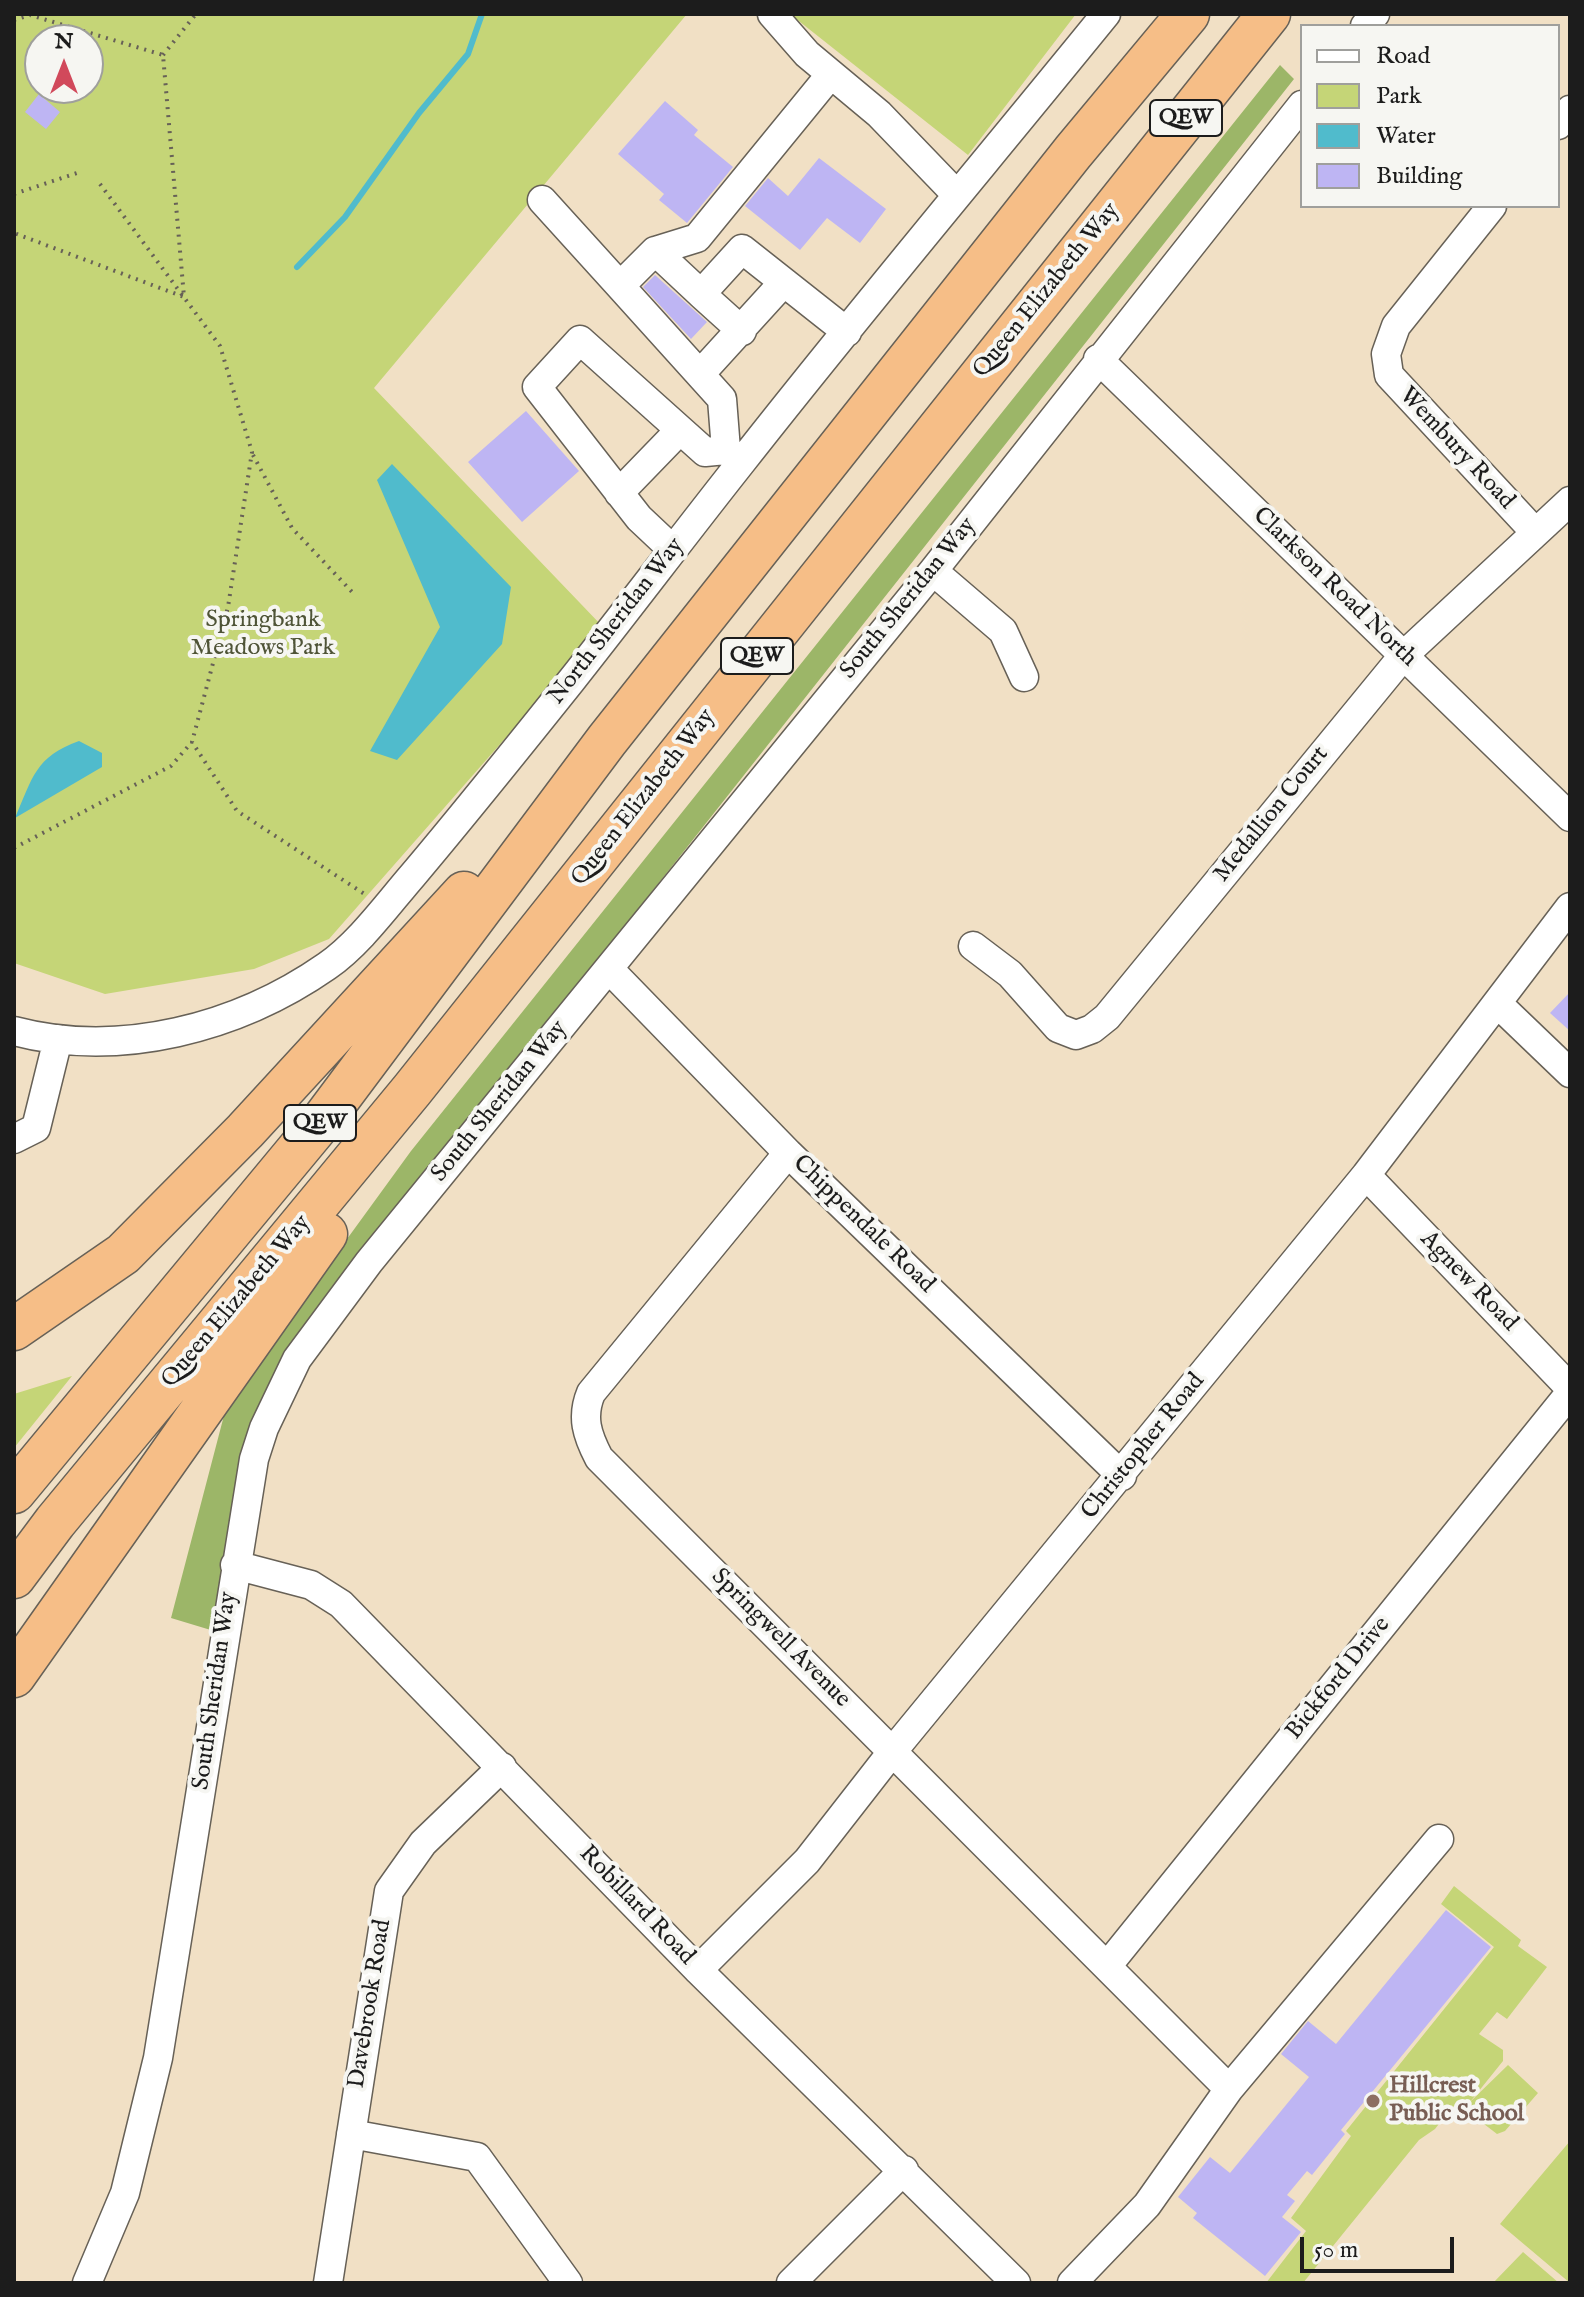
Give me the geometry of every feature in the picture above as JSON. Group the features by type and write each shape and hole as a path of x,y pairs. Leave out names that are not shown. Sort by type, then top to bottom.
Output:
{"highway":[{"name":"Queen Elizabeth Way","path":"14,1492 325,1117 607,740 1073,152 1188,14"},
{"name":"Queen Elizabeth Way","path":"14,1577 55,1522 412,1090 1269,14"},
{"path":"14,1329 123,1254 245,1131 607,740"},
{"path":"14,1676 394,1138 412,1090"}],"street":[{"path":"772,14 807,54 879,114 957,195"},
{"name":"North Sheridan Way","path":"14,1031 58,1039 142,1039 208,1026 272,998 329,965 385,908 468,809 673,550 734,456 847,332 1106,14"},
{"path":"620,286 655,251 697,238 831,74"},
{"name":"South Sheridan Way","path":"87,2283 125,2193 147,2113 180,1934 235,1565 254,1459 264,1428 297,1359 369,1262 933,571 1300,107"},
{"path":"542,200 722,399 734,456 705,452 580,340 537,387 639,518 673,550"},
{"name":"Wembury Road","path":"1490,208 1396,326 1386,354 1389,375 1534,531"},
{"path":"701,294 742,249 847,332"},
{"path":"655,251 742,331"},
{"path":"701,373 783,283"},
{"name":"Clarkson Road North","path":"1098,359 1570,817"},
{"path":"619,493 680,430"},
{"name":"Medallion Court","path":"973,946 1010,974 1058,1028 1076,1035 1092,1029 1107,1017 1403,656 1534,531 1570,501"},
{"path":"933,571 1003,631 1024,677"},
{"name":"Christopher Road","path":"698,1970 807,1861 892,1752 1122,1476 1366,1175 1570,907"},
{"name":"Chippendale Road","path":"609,969 788,1153 1122,1476"},
{"path":"1497,1003 1570,1073"},
{"path":"14,1139 36,1128 58,1039"},
{"name":"Springwell Avenue","path":"788,1153 591,1393 584,1408 587,1436 599,1458 1229,2089"},
{"name":"Agnew Road","path":"1366,1175 1570,1391"},
{"name":"Bickford Drive","path":"1108,1965 1570,1391"},
{"name":"Robillard Road","path":"235,1565 311,1585 341,1604 698,1970 1016,2283"},
{"name":"Davebrook Road","path":"328,2283 389,1891 423,1843 502,1767"},
{"path":"1072,2283 1147,2205 1229,2089 1439,1839"},
{"path":"351,2134 477,2157 568,2283"},
{"path":"791,2283 904,2170"}],"path":[{"path":"184,297 163,55 196,14"},
{"path":"14,20 30,15 163,55"},
{"path":"14,194 77,173"},
{"path":"100,184 220,346 252,452 292,528 354,594"},
{"path":"14,233 184,297"},
{"path":"14,848 171,766 192,742 228,607 252,452"},
{"path":"192,742 237,811 385,908"}],"green space":[{"name":"Springbank Meadows Park","path":"14,14 687,14 374,388 603,627 329,939 254,969 105,994 14,963"},
{"path":"790,14 1076,14 968,155"},
{"path":"1280,65 1294,79 428,1175 237,1481 214,1631 171,1618 227,1404 411,1151"},
{"path":"72,1376 14,1448 14,1394"},
{"path":"1454,1886 1521,1940 1518,1946 1547,1967 1507,2019 1497,2012 1479,2034 1503,2050 1503,2061 1470,2102 1452,2107 1435,2129 1419,2140 1303,2283 1266,2283 1306,2231 1291,2218 1351,2136 1346,2131 1494,1947 1441,1904"},
{"path":"1508,2065 1538,2093 1505,2131 1497,2134 1471,2114 1470,2102"},
{"path":"1570,2141 1570,2283 1500,2224"},
{"path":"1523,2252 1559,2283 1493,2283"}],"water":[{"path":"392,464 511,587 502,644 397,760 370,751 440,627 377,480"},
{"path":"79,741 102,753 102,767 15,818 37,770 53,754"}],"building":[{"path":"665,101 698,130 694,135 733,167 687,223 659,200 664,194 618,154"},
{"path":"31,104 51,104 60,112 46,129 25,112"},
{"path":"819,158 886,209 860,243 827,218 800,250 745,206 768,178 788,196"},
{"path":"655,275 707,322 691,339 643,287"},
{"path":"526,411 579,471 522,522 468,462"},
{"path":"1570,992 1570,1031 1550,1013"},
{"path":"1446,1910 1491,1947 1341,2130 1345,2134 1312,2175 1307,2171 1287,2195 1295,2201 1282,2217 1301,2232 1265,2276 1193,2218 1197,2213 1178,2197 1210,2157 1230,2173 1309,2077 1281,2054 1308,2021 1336,2044"}],"waterway":[{"path":"297,267 345,217 419,113 468,54 482,14"}],"place":[{"name":"Hillcrest Public School","path":"1373,2101"}]}
